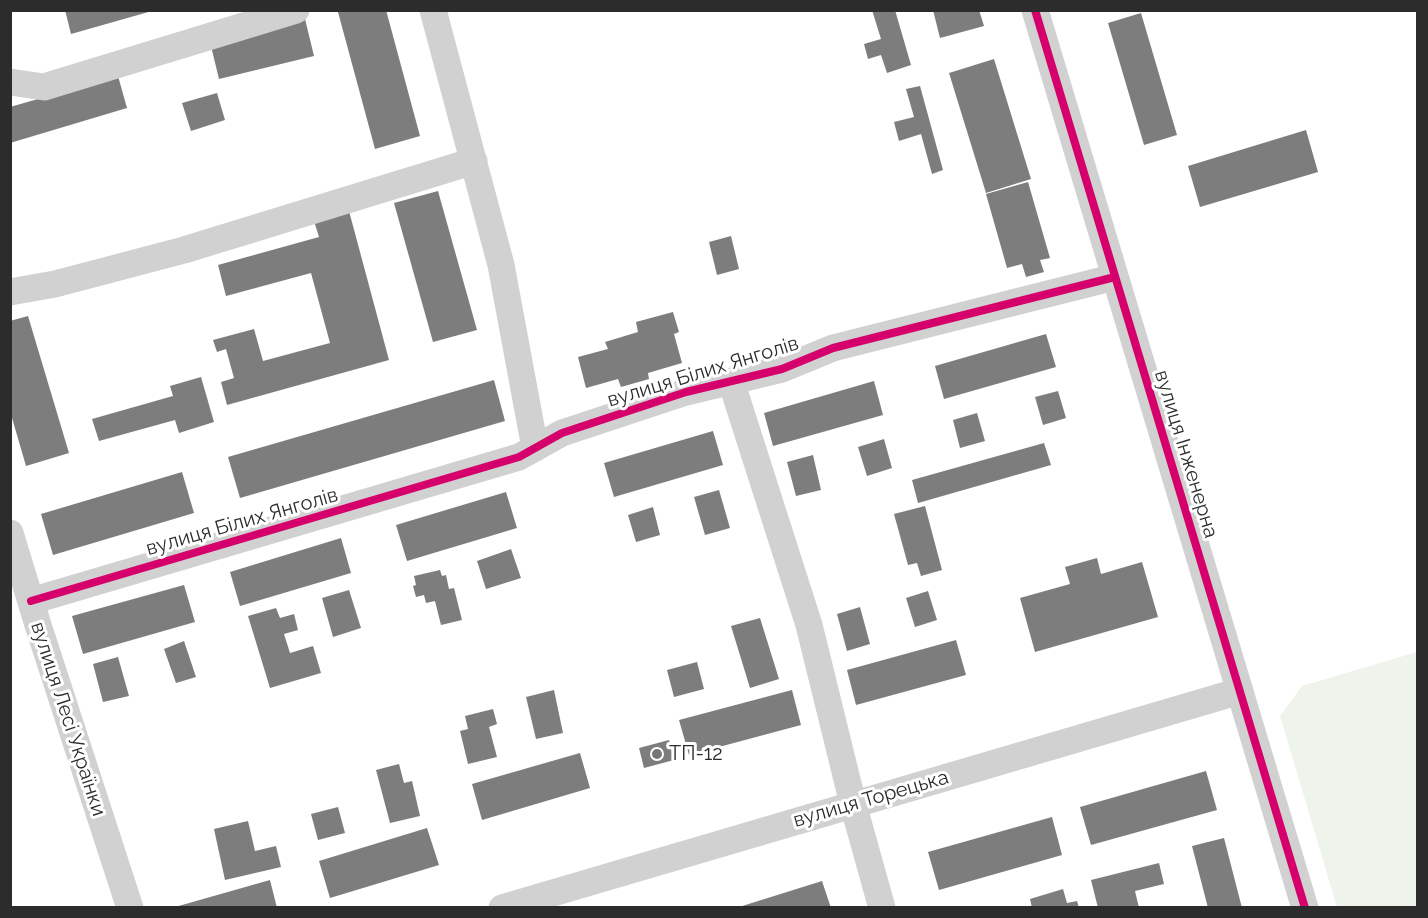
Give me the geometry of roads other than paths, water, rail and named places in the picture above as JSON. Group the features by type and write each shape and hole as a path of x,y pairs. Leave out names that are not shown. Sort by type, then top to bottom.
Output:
{"street":[{"path":"10,82 44,87 296,10"},
{"path":"433,10 501,265 535,448"},
{"name":"вулиця Інженерна","path":"1035,10 1305,908"},
{"path":"10,292 55,284 184,250 474,162"},
{"name":"вулиця Білих Янголів","path":"31,601 519,457 562,433 686,392 782,369 833,348 1115,277"},
{"path":"730,381 809,625 853,804 882,908"},
{"name":"вулиця Лесі Українки","path":"10,533 128,907"},
{"name":"вулиця Торецька","path":"502,908 1240,691"}],"place":[{"name":"ТП-12","path":"657,754"}]}
